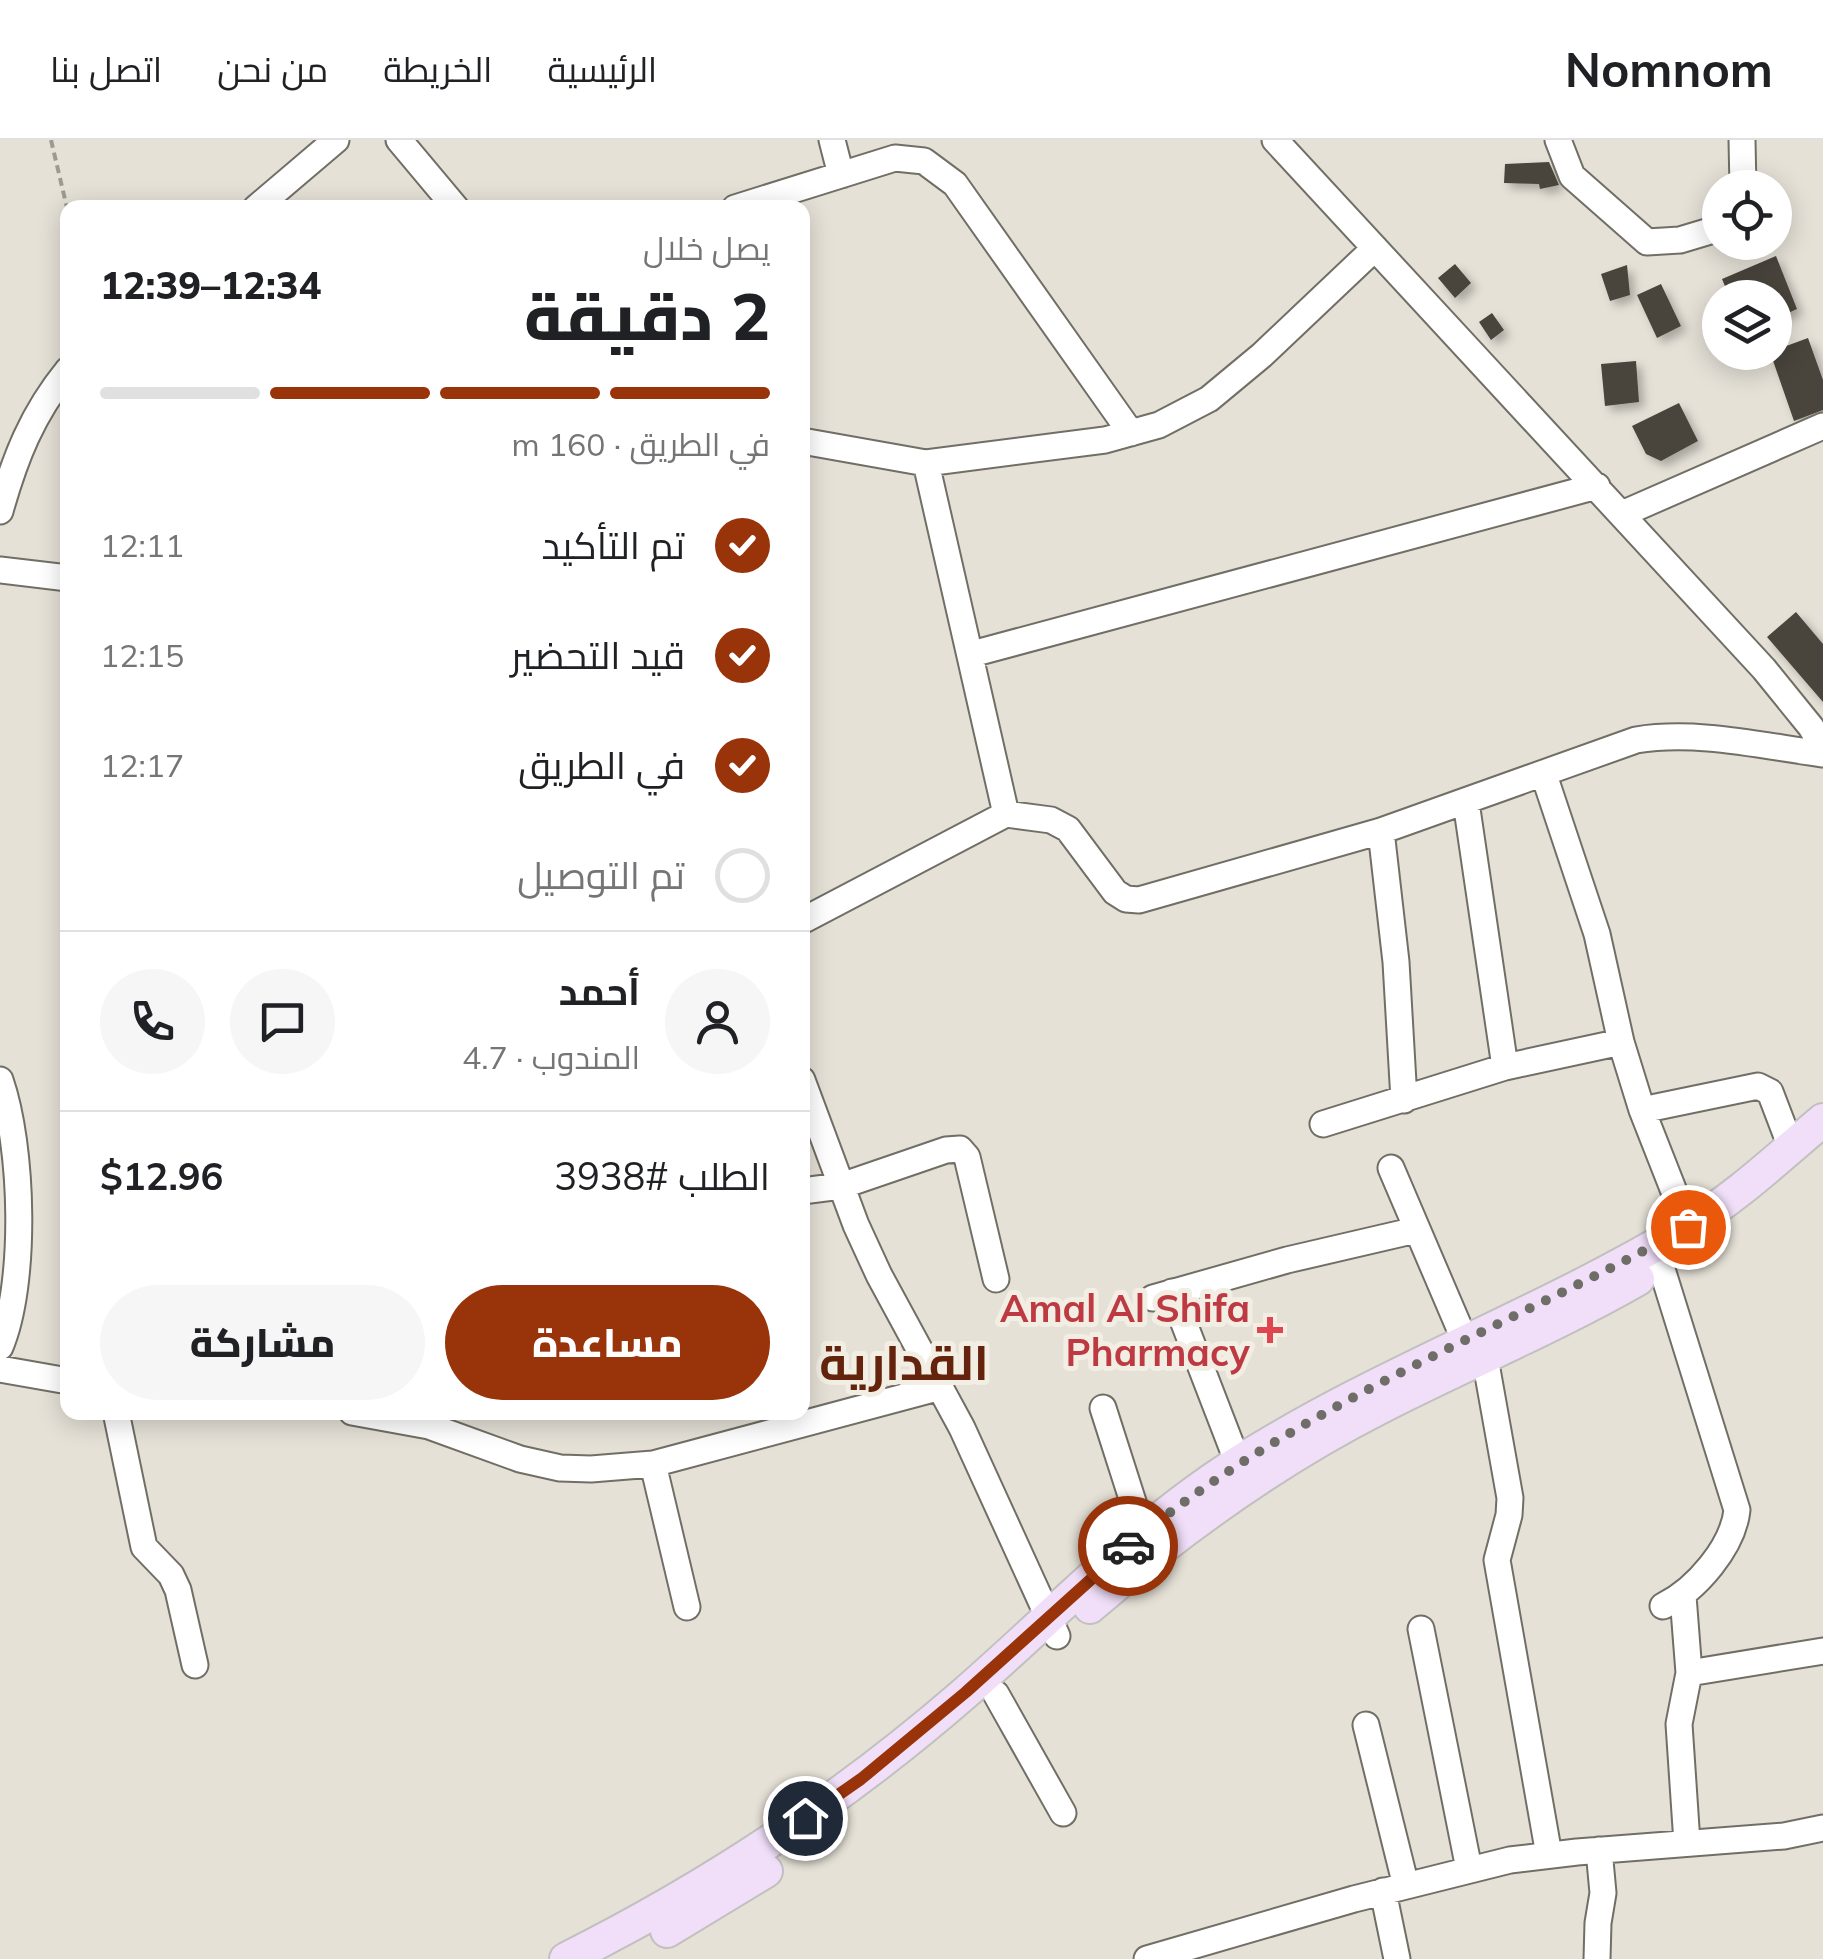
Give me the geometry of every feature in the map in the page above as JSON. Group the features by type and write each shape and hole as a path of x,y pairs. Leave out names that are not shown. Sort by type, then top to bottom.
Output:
{"main road":[{"path":"614,1959 729,1896 878,1792 996,1694 1053,1626 1143,1533 1238,1462 1310,1420 1475,1350 1572,1316 1661,1266 1729,1221 1807,1146 1823,1120"},
{"path":"566,1959 718,1876 847,1789 1053,1626 1290,1458 1688,1227 1807,1146"}],"street":[{"path":"265,200 336,140"},
{"path":"399,140 449,200"},
{"path":"832,140 840,175"},
{"path":"1275,140 1764,670 1811,727 1823,750"},
{"path":"1558,140 1572,176 1648,242 1680,240 1702,233"},
{"path":"1742,140 1743,170"},
{"path":"760,200 895,158 924,162 955,184 1131,433"},
{"path":"810,441 926,463 1038,451 1159,425 1209,398 1262,355 1375,248"},
{"path":"0,511 17,452 60,382"},
{"path":"1622,514 1823,426"},
{"path":"926,463 1006,814"},
{"path":"972,654 1598,486"},
{"path":"0,570 60,577"},
{"path":"810,917 1006,814 1051,820 1068,829 1116,892 1126,900 1139,900 1381,831 1636,740 1663,736 1823,750"},
{"path":"1544,775 1597,934 1621,1042 1642,1110 1688,1227"},
{"path":"1466,802 1505,1067"},
{"path":"1381,831 1396,962 1404,1100"},
{"path":"1322,1124 1505,1067 1621,1042"},
{"path":"0,1080 12,1128 18,1206 16,1266 0,1347"},
{"path":"1642,1110 1758,1086 1770,1092 1807,1146"},
{"path":"810,1102 879,1275 941,1387 1053,1626"},
{"path":"810,1190 841,1186 946,1150 960,1150 967,1157 996,1279"},
{"path":"1391,1168 1416,1230 1475,1350 1510,1498 1498,1560 1550,1855"},
{"path":"1238,1462 1162,1295 1416,1230"},
{"path":"1661,1266 1737,1510 1736,1526 1728,1540 1673,1601 1689,1672 1679,1724 1687,1844"},
{"path":"0,1370 60,1380"},
{"path":"396,1420 429,1426 520,1459 560,1468 653,1464 941,1387"},
{"path":"1103,1408 1143,1533"},
{"path":"118,1420 144,1547 171,1575 178,1590 195,1666"},
{"path":"653,1464 687,1608"},
{"path":"1421,1630 1469,1869"},
{"path":"1689,1672 1823,1651"},
{"path":"996,1694 1063,1813"},
{"path":"1366,1725 1395,1888 1398,1959"},
{"path":"1147,1959 1469,1869 1550,1855 1784,1836 1823,1828"},
{"path":"1597,1959 1603,1893 1600,1850"}],"path":[{"path":"51,140 65,200"}],"building":[{"path":"1549,162 1559,185 1540,189 1539,184 1504,183 1505,164"},
{"path":"1767,260 1778,260 1786,280 1722,280"},
{"path":"1455,264 1471,283 1455,298 1438,278"},
{"path":"1627,265 1630,295 1610,301 1601,274"},
{"path":"1661,284 1681,326 1657,338 1637,295"},
{"path":"1492,313 1504,330 1491,340 1479,322"},
{"path":"1808,338 1823,380 1823,410 1794,421 1776,370 1792,370 1792,344"},
{"path":"1636,361 1639,402 1605,406 1601,364"},
{"path":"1679,403 1698,441 1661,461 1646,454 1632,426"},
{"path":"1796,612 1823,644 1823,702 1767,637"}],"way so far":[{"path":"1128,1546 1238,1462 1310,1420 1611,1270 1688,1227"}],"place":[{"name":"Amal Al Shifa Pharmacy","path":"1270,1330"}],"district":[{"name":"القدارية","path":"904,1362"}],"route":[{"path":"805,1818 861,1779 966,1692 1128,1546"}]}
